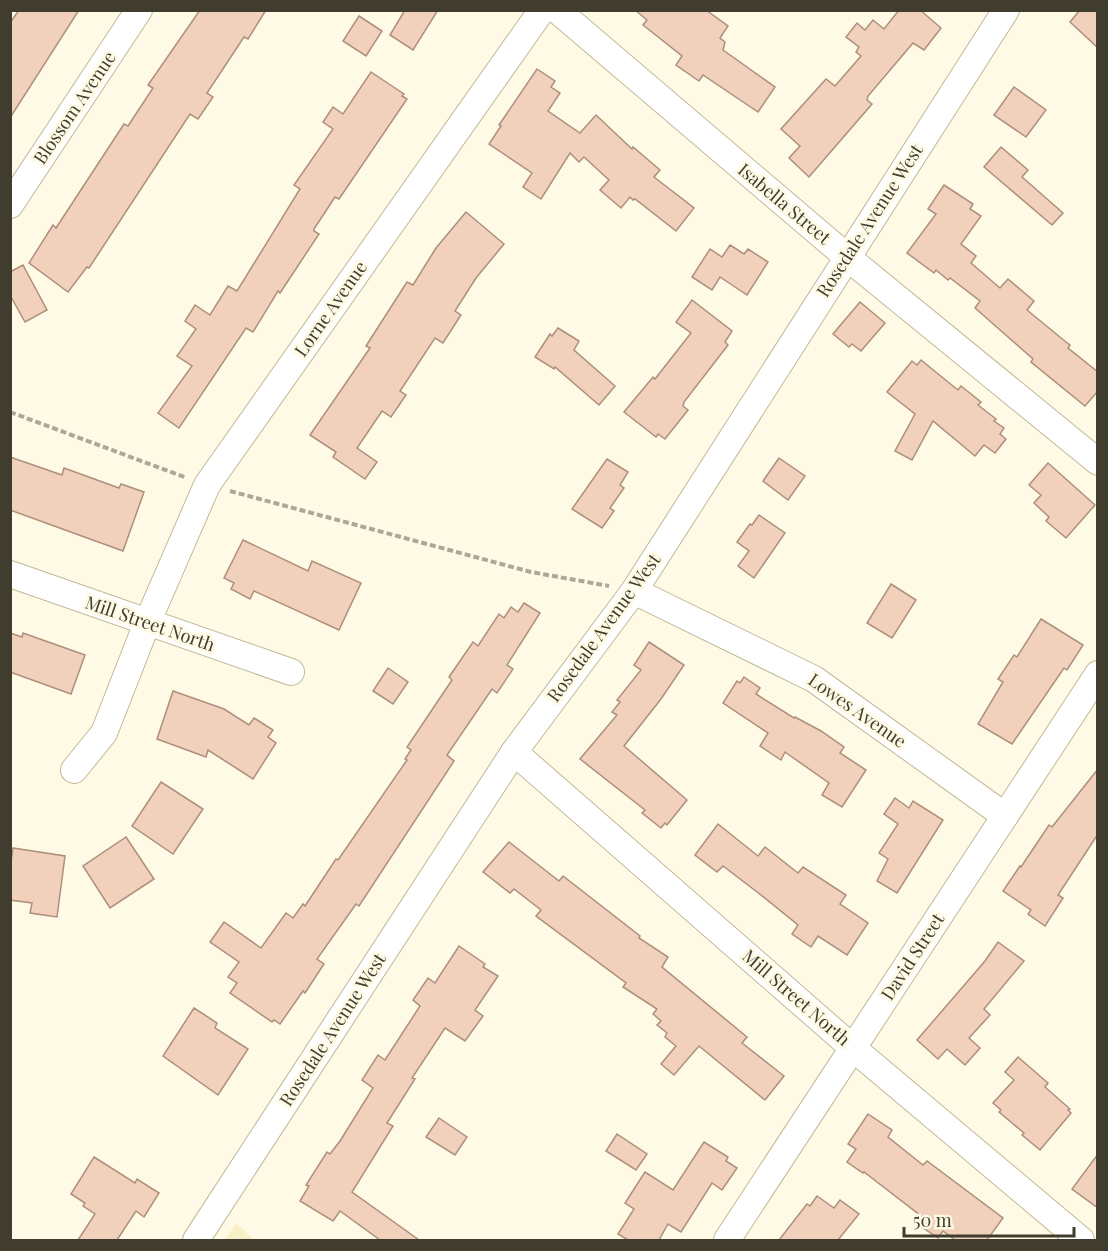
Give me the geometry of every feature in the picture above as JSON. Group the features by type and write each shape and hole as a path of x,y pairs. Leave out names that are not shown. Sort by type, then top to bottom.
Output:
{"street":[{"name":"Blossom Avenue","path":"10,205 139,10"},
{"name":"Lorne Avenue","path":"74,770 104,733 147,623 207,485 542,10"},
{"name":"Isabella Street","path":"557,10 847,257 1098,462"},
{"name":"Rosedale Avenue West","path":"196,1240 514,752 634,591 1006,10"},
{"name":"Mill Street North","path":"10,574 291,672"},
{"name":"Lowes Avenue","path":"634,591 814,679 1005,816"},
{"name":"David Street","path":"727,1240 1098,674"},
{"name":"Mill Street North","path":"514,752 854,1048 1081,1240"}],"path":[{"path":"10,412 194,480"},
{"path":"226,490 531,572 634,591"}],"shaded area":[{"path":"236,1223 254,1240 225,1240"}],"building":[{"path":"19,10 79,10 10,118 10,23"},
{"path":"200,10 266,10 248,39 244,37 207,93 213,97 198,119 190,114 89,268 87,267 68,292 29,263 53,225 56,228 124,124 128,126 153,88 148,85"},
{"path":"405,10 438,10 413,50 390,35"},
{"path":"635,10 706,10 728,26 720,38 725,42 723,50 775,87 758,112 703,75 699,81 676,65 682,56 643,25 647,20"},
{"path":"899,10 920,10 941,28 924,50 913,43 868,96 867,100 872,104 809,177 789,158 800,146 781,129 826,79 835,86 861,56 856,52 859,47 846,37 857,23 865,30 873,20 884,29"},
{"path":"1080,10 1098,10 1098,48 1070,22"},
{"path":"359,16 382,31 366,56 343,41"},
{"path":"537,69 555,81 551,87 560,93 548,111 580,133 596,115 632,149 633,147 660,170 654,177 694,208 676,231 635,199 630,197 621,208 600,190 609,180 584,157 579,162 570,153 541,199 523,187 532,173 489,144 501,126 499,125"},
{"path":"371,72 404,94 402,96 407,99 339,199 335,197 314,229 319,234 280,293 278,291 253,332 246,328 179,428 158,413 192,366 177,356 196,329 185,321 195,305 210,315 228,286 237,291 300,189 294,185 333,129 323,122 333,107 343,114"},
{"path":"1014,87 1046,110 1026,137 994,115"},
{"path":"1001,147 1028,170 1022,177 1063,213 1052,225 984,167"},
{"path":"944,185 973,204 970,209 981,216 961,244 976,256 971,263 1000,288 1008,279 1034,301 1027,310 1070,345 1068,348 1098,372 1098,391 1085,406 1031,362 1033,359 975,308 980,301 950,278 948,280 936,270 934,273 907,253 936,214 928,209"},
{"path":"466,212 504,244 476,278 455,311 461,315 443,343 435,338 400,391 406,395 391,417 382,411 357,448 377,462 365,479 333,457 336,452 310,435 370,348 366,346 407,282 413,285 436,248"},
{"path":"730,245 744,254 748,249 768,262 747,295 720,277 712,290 692,277 710,249 722,257"},
{"path":"23,265 47,310 25,322 10,295 10,272"},
{"path":"692,300 732,331 725,342 728,345 684,402 683,406 688,410 665,439 658,434 656,437 624,412 653,377 655,379 691,333 676,322"},
{"path":"860,302 885,323 861,351 852,344 849,347 833,334"},
{"path":"558,328 579,341 574,350 615,386 599,405 555,367 554,369 535,357 550,334 552,336"},
{"path":"921,360 958,390 961,386 981,402 978,405 1004,428 1000,434 1006,439 995,453 984,445 975,456 933,421 912,460 895,451 915,414 887,392 912,361 917,365"},
{"path":"10,457 62,475 64,468 119,488 121,484 144,492 123,551 10,510"},
{"path":"779,458 805,476 788,500 763,481"},
{"path":"607,459 628,472 620,485 624,488 610,508 614,511 602,528 572,509"},
{"path":"1048,463 1095,505 1066,538 1046,521 1049,517 1034,503 1041,495 1029,485"},
{"path":"759,515 785,533 754,578 738,566 749,551 737,542"},
{"path":"243,540 308,571 312,561 361,583 339,630 254,591 250,599 231,589 234,583 224,578"},
{"path":"891,584 916,600 892,638 867,623"},
{"path":"524,603 540,613 507,665 513,669 497,693 492,689 447,755 454,761 359,906 356,904 317,959 324,964 305,993 303,991 280,1024 274,1020 272,1022 230,993 237,983 228,977 239,962 210,942 224,922 261,948 286,913 293,918 303,904 305,906 407,760 405,759 411,750 407,747 452,680 449,677 473,642 478,646 499,614 504,618 511,607 518,612"},
{"path":"1041,619 1083,645 1067,670 1064,668 1012,744 978,724 1003,682 998,679 1014,655 1017,657"},
{"path":"10,633 22,637 23,633 85,655 71,694 10,672"},
{"path":"649,642 684,665 624,746 687,800 667,825 665,823 661,828 642,813 645,810 580,759 617,715 612,712 620,702 617,700 641,670 634,665"},
{"path":"388,668 408,682 393,704 373,691"},
{"path":"744,677 760,688 756,694 794,718 821,731 844,747 840,753 866,770 842,807 822,795 829,783 785,752 781,760 760,746 768,733 723,703 737,681 740,683"},
{"path":"173,691 224,709 249,725 254,718 273,730 268,737 276,743 253,779 208,750 206,757 157,739"},
{"path":"1098,769 1098,834 1058,895 1063,898 1045,926 1028,914 1031,910 1003,891 1049,825 1052,827"},
{"path":"161,782 203,809 173,854 132,826"},
{"path":"895,798 909,808 913,801 943,820 897,893 877,881 888,859 879,853 898,824 884,814"},
{"path":"718,824 758,856 765,847 798,873 803,867 846,895 840,904 868,923 847,955 818,936 811,947 792,934 798,925 761,895 723,866 717,872 695,855"},
{"path":"126,837 154,879 110,908 83,866"},
{"path":"509,842 559,881 563,876 640,936 639,938 668,957 662,967 747,1037 742,1043 784,1076 765,1100 699,1046 674,1075 661,1064 676,1046 665,1037 667,1033 657,1025 661,1021 653,1014 657,1009 623,987 626,983 536,916 541,910 514,889 510,893 483,872"},
{"path":"13,848 65,856 57,917 30,913 32,903 10,900"},
{"path":"998,942 1024,961 984,1009 990,1015 969,1038 980,1048 965,1065 947,1049 938,1059 917,1040 985,961"},
{"path":"459,946 485,964 483,967 498,976 475,1010 483,1016 465,1041 445,1028 412,1078 415,1079 387,1123 393,1126 352,1192 419,1240 380,1240 340,1211 333,1221 300,1201 309,1186 306,1185 327,1152 330,1154 340,1141 373,1088 362,1080 378,1055 385,1060 420,1006 413,1000 428,978 435,983"},
{"path":"194,1008 217,1023 215,1028 248,1049 218,1095 163,1056"},
{"path":"1018,1057 1048,1083 1045,1087 1070,1109 1068,1110 1071,1113 1040,1150 999,1112 1001,1110 993,1103 1014,1080 1005,1072"},
{"path":"868,1114 892,1130 888,1137 923,1165 927,1161 1003,1218 987,1240 955,1240 943,1231 938,1238 916,1223 921,1216 864,1172 847,1162 856,1149 848,1144"},
{"path":"439,1118 467,1137 455,1155 426,1137"},
{"path":"617,1134 647,1154 636,1170 606,1151"},
{"path":"704,1142 728,1157 726,1161 737,1168 722,1190 712,1183 681,1232 668,1224 659,1240 628,1240 618,1234 634,1209 625,1203 645,1172 673,1190"},
{"path":"1098,1154 1098,1208 1072,1189"},
{"path":"94,1157 135,1183 137,1179 159,1193 144,1217 136,1211 117,1240 78,1240 95,1214 83,1206 85,1203 71,1194"},
{"path":"817,1196 834,1208 840,1200 859,1214 838,1240 779,1240 807,1204 810,1206"}]}
